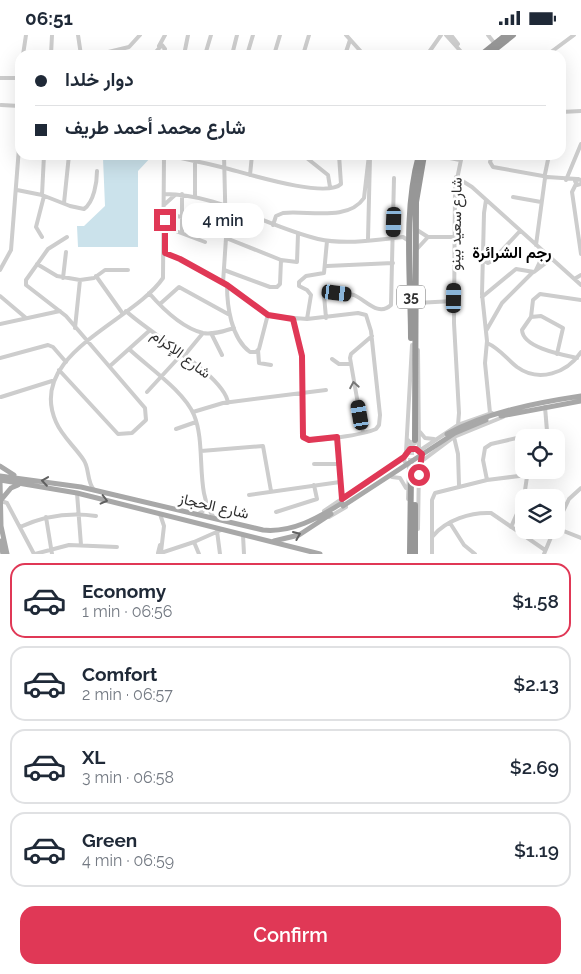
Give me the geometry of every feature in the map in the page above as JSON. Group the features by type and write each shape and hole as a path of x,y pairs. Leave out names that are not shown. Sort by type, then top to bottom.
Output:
{"highway":[{"path":"487,50 506,35"},
{"path":"494,50 512,35"},
{"name":"35","path":"413,440 416,251 413,227 414,179 418,160"},
{"name":"35","path":"414,342 410,243 423,160"},
{"path":"412,551 413,475"}],"main road":[{"path":"322,520 342,503 455,433 488,417 581,396"},
{"path":"515,411 581,401"},
{"path":"0,466 22,478"},
{"name":"شارع الحجاز","path":"0,476 81,487 217,521 274,531 292,528 342,503"},
{"path":"0,480 3,553"},
{"name":"شارع الحجاز","path":"0,480 77,493 320,554"},
{"path":"0,501 11,488 22,484"},
{"name":"شارع الحجاز","path":"269,541 299,535 322,520"},
{"path":"0,541 3,553"}],"street":[{"path":"24,50 26,35"},
{"path":"50,50 52,35"},
{"path":"78,35 80,50"},
{"path":"117,50 129,47 140,35"},
{"path":"163,49 165,35"},
{"path":"185,50 188,35"},
{"path":"207,50 211,35"},
{"path":"233,50 237,35"},
{"path":"248,50 253,35"},
{"path":"276,50 280,35"},
{"path":"304,50 309,35"},
{"path":"346,35 359,50"},
{"path":"431,50 440,37 445,35 450,37 462,50"},
{"path":"488,35 495,44"},
{"path":"554,50 574,35"},
{"path":"440,37 450,37"},
{"path":"347,50 350,40"},
{"path":"0,78 15,78"},
{"path":"1,105 15,106"},
{"path":"566,112 581,111"},
{"path":"581,144 577,181 573,193 581,255"},
{"path":"0,270 11,250 19,160"},
{"path":"42,237 36,227 43,195 44,160"},
{"path":"64,203 68,160"},
{"path":"191,160 303,187 338,186 341,182 339,160"},
{"path":"222,283 226,238 224,160"},
{"path":"250,175 252,160"},
{"path":"309,160 328,175 330,187"},
{"path":"273,225 276,216 283,213 334,213 362,202 365,195 368,160"},
{"path":"368,239 369,160"},
{"name":"شارع سعيد بينو","path":"458,425 454,237 456,177 460,160"},
{"path":"492,160 491,165 577,181"},
{"path":"536,245 548,160"},
{"path":"94,490 87,479 84,460 60,429 54,417 50,401 52,381 66,362 149,293 163,278 166,161"},
{"path":"195,161 195,196"},
{"path":"16,190 43,195 82,209 87,207 94,189 97,171"},
{"path":"456,177 468,184 578,282 581,275"},
{"path":"326,318 324,295 329,292 355,296 376,308 390,306 394,178"},
{"path":"573,193 577,181"},
{"path":"165,193 195,196 224,204 298,234 327,241 403,237 413,227 420,234 428,237 454,237"},
{"path":"165,205 178,194"},
{"path":"178,194 182,217 182,232"},
{"path":"513,197 541,202"},
{"path":"406,452 411,449 419,450 464,422 488,417 485,363 487,343 482,297 486,200"},
{"path":"165,214 182,217 204,225"},
{"path":"165,227 205,242"},
{"path":"483,260 488,263 492,261 520,231"},
{"path":"226,238 281,260 297,262 298,234"},
{"path":"59,370 113,430 120,435 127,435 146,420 147,413 143,405 110,366 60,311 26,285 26,280 50,247 67,237"},
{"path":"403,237 410,243"},
{"path":"416,251 428,237"},
{"path":"307,319 311,295 308,289 299,286 299,282 306,276 324,273 327,241"},
{"path":"63,278 66,252"},
{"path":"165,253 180,259 227,285 268,315 307,319 364,313 369,319 372,336 380,420 376,429 337,437 309,440 303,438 302,356 293,319"},
{"path":"534,272 544,253"},
{"path":"486,332 502,303 534,272 551,259"},
{"path":"224,270 276,287 280,284 281,260"},
{"path":"327,266 392,263"},
{"path":"38,264 63,278 80,280 96,276 105,270 128,270"},
{"path":"482,297 516,269 534,272"},
{"name":"شارع الإكرام","path":"96,276 125,313 219,384 226,393 228,403"},
{"path":"75,327 80,280"},
{"path":"227,285 228,314 234,328 247,349 252,352 258,350"},
{"path":"160,304 179,287 228,314"},
{"path":"149,293 178,320 204,333 234,328"},
{"path":"577,358 539,347 523,337 522,330 530,317 534,300 540,294 581,300"},
{"path":"0,296 26,318"},
{"path":"416,303 454,301"},
{"path":"0,323 60,311"},
{"path":"268,315 258,350 259,363 271,365"},
{"path":"530,317 540,316 563,328 557,353"},
{"path":"110,366 149,331"},
{"path":"146,392 204,333"},
{"path":"211,333 222,355"},
{"path":"363,433 351,364 352,354 372,336"},
{"path":"342,503 404,457 419,427 419,359 414,342"},
{"path":"487,343 521,370 533,374 561,372 569,367 581,352"},
{"path":"0,358 48,345 53,347 66,362"},
{"path":"129,349 182,397 193,412 202,451 206,504 203,511 196,515"},
{"path":"332,359 338,364 351,364"},
{"path":"1,397 52,381"},
{"path":"193,412 228,403 292,396 302,391 326,390"},
{"path":"487,479 483,460 485,447 546,431 545,407"},
{"path":"412,551 408,493 413,475 421,463 436,448 454,437 515,411"},
{"name":"شارع سعيد بينو","path":"459,413 464,422"},
{"path":"176,429 196,422"},
{"path":"419,427 424,437 432,441"},
{"path":"337,437 342,503"},
{"path":"454,437 458,454 459,485"},
{"path":"413,440 419,450 421,463"},
{"path":"432,441 429,448 436,448"},
{"path":"202,451 263,446 271,491"},
{"path":"404,457 413,475"},
{"path":"408,466 414,467 421,463"},
{"path":"314,464 339,464"},
{"path":"393,465 399,465 400,471"},
{"name":"شارع الحجاز","path":"322,520 336,513 408,466"},
{"path":"432,554 432,500 435,493 459,485 515,474"},
{"path":"392,477 402,480 408,493"},
{"path":"81,487 87,479"},
{"path":"249,495 340,482"},
{"path":"276,512 317,499 314,485"},
{"path":"565,508 569,499 581,488"},
{"path":"77,493 81,545"},
{"path":"0,501 7,502 35,554 52,552 66,545 117,547"},
{"path":"206,504 217,521"},
{"path":"432,537 450,523 466,516 488,513 494,514 544,552 550,539"},
{"path":"20,527 46,517 78,514 96,516"},
{"path":"160,514 164,526 161,553 194,542 219,530 220,554"},
{"path":"46,517 52,552"},
{"path":"164,526 172,517"},
{"path":"511,527 515,518"},
{"path":"450,523 464,545 475,554"},
{"path":"565,532 581,538"},
{"path":"243,535 244,554"},
{"path":"194,542 199,554"}],"water":[{"path":"103,160 148,160 138,171 138,247 78,247 77,226 84,226 105,206"}],"tunnel":[{"path":"411,440 411,475"}],"district":[{"name":"رجم الشرائرة","path":"512,252"}],"route":[{"path":"165,220 165,253 180,259 227,285 268,315 293,319 294,330 302,356 303,438 309,440 337,437 342,499 404,457 405,453 410,449 414,448 422,454 419,475"}]}
